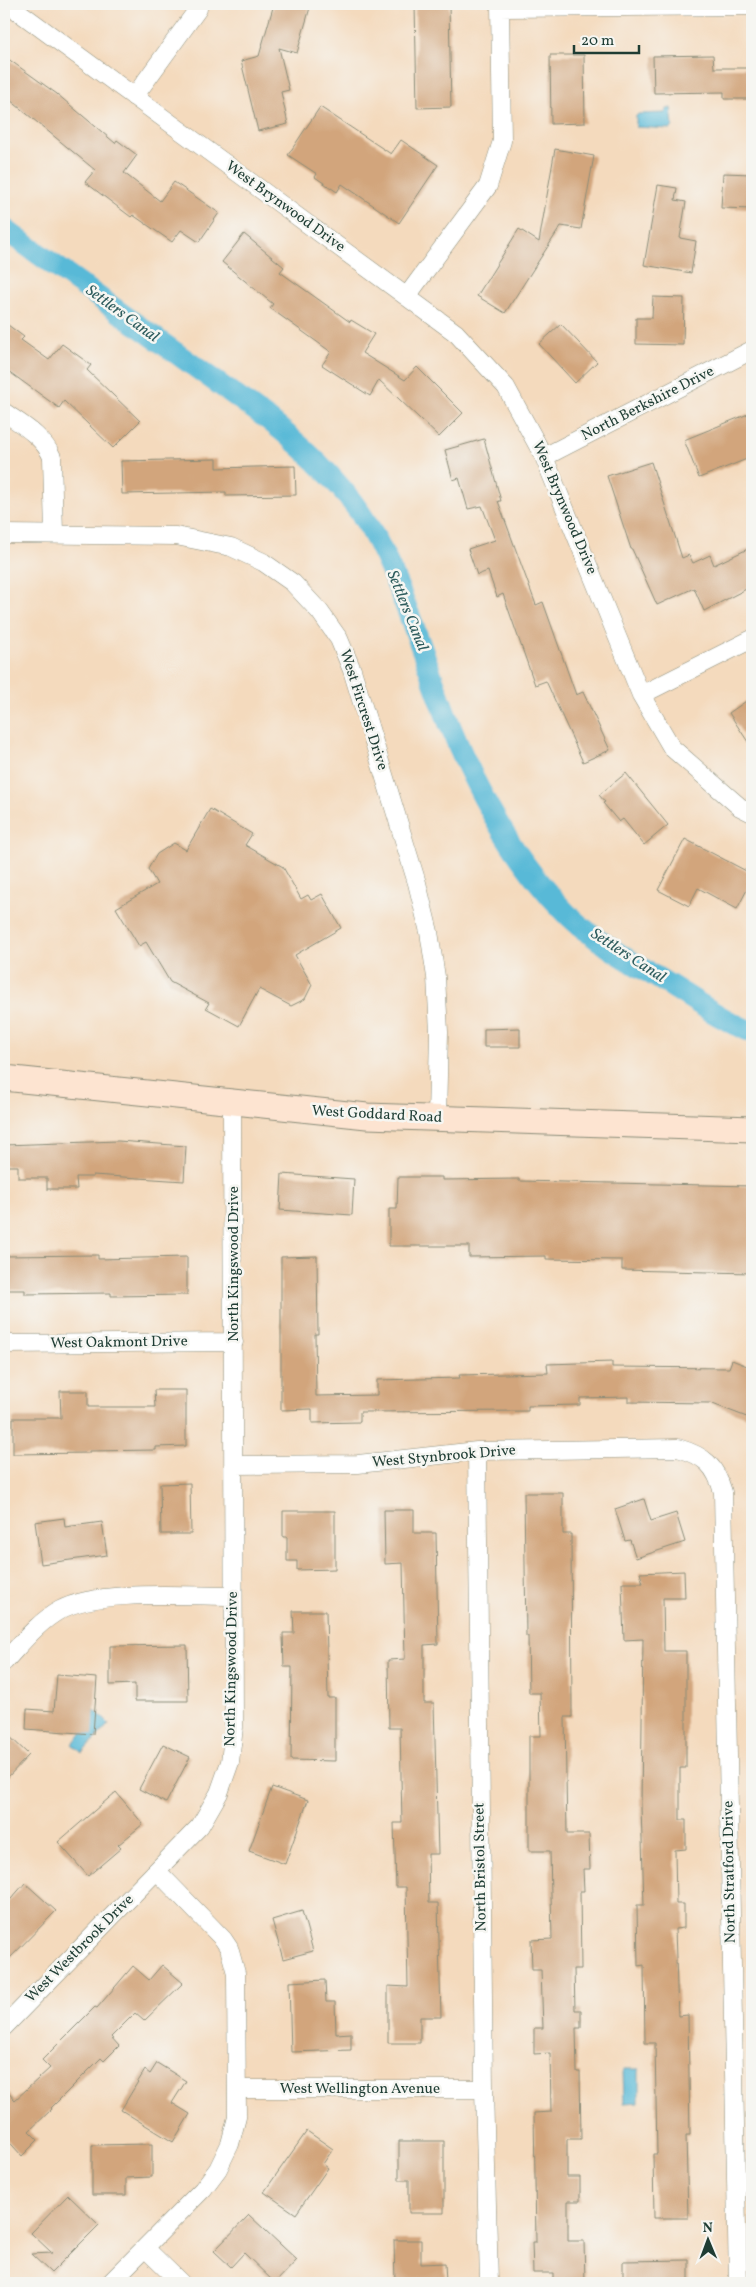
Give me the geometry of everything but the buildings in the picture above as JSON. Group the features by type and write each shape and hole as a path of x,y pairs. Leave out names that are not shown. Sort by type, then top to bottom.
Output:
{"street":[{"name":"West Brynwood Drive","path":"8,4 456,332 506,387 544,457 641,695 672,748 740,807 752,813"},
{"path":"407,296 488,186 502,141 500,6 752,6"},
{"path":"134,97 198,9"},
{"name":"North Berkshire Drive","path":"544,457 752,350"},
{"path":"4,412 39,438 47,447 52,457 54,534"},
{"name":"West Fircrest Drive","path":"4,534 176,536 231,547 263,562 293,583 320,612 339,638 352,670 414,873 429,932 436,978 439,1032 437,1118"},
{"path":"641,695 752,639"},
{"name":"West Goddard Road","path":"4,1078 232,1104 368,1116 752,1128"},
{"name":"North Kingswood Drive","path":"157,1871 200,1826 219,1793 230,1762 234,1726 235,1465 232,1104"},
{"name":"West Oakmont Drive","path":"4,1344 234,1342"},
{"name":"West Stynbrook Drive","path":"235,1465 358,1464 477,1451 678,1448 696,1453 710,1464"},
{"name":"North Bristol Street","path":"477,1451 484,2089 489,2283"},
{"name":"North Stratford Drive","path":"710,1464 719,1477 723,1492 738,2283"},
{"path":"4,1662 45,1620 60,1610 82,1601 109,1597 233,1596"},
{"path":"110,2283 202,2189 218,2170 230,2144 237,2117 236,1973 229,1948 223,1939 157,1871"},
{"name":"West Westbrook Drive","path":"4,2026 157,1871"},
{"name":"West Wellington Avenue","path":"236,2089 484,2089"},
{"path":"145,2248 181,2283"}],"water":[{"path":"671,108 673,126 671,129 636,127 636,116 638,114 665,113 667,109"},
{"path":"91,1706 109,1724 82,1753 72,1744 85,1730"},
{"path":"623,2069 639,2069 639,2102 624,2103"}],"waterway":[{"name":"Settlers Canal","path":"4,229 269,420 330,475 356,507 378,543 398,587 449,723 472,775 499,825 531,872 568,915 604,944 711,1011 752,1032"}]}
